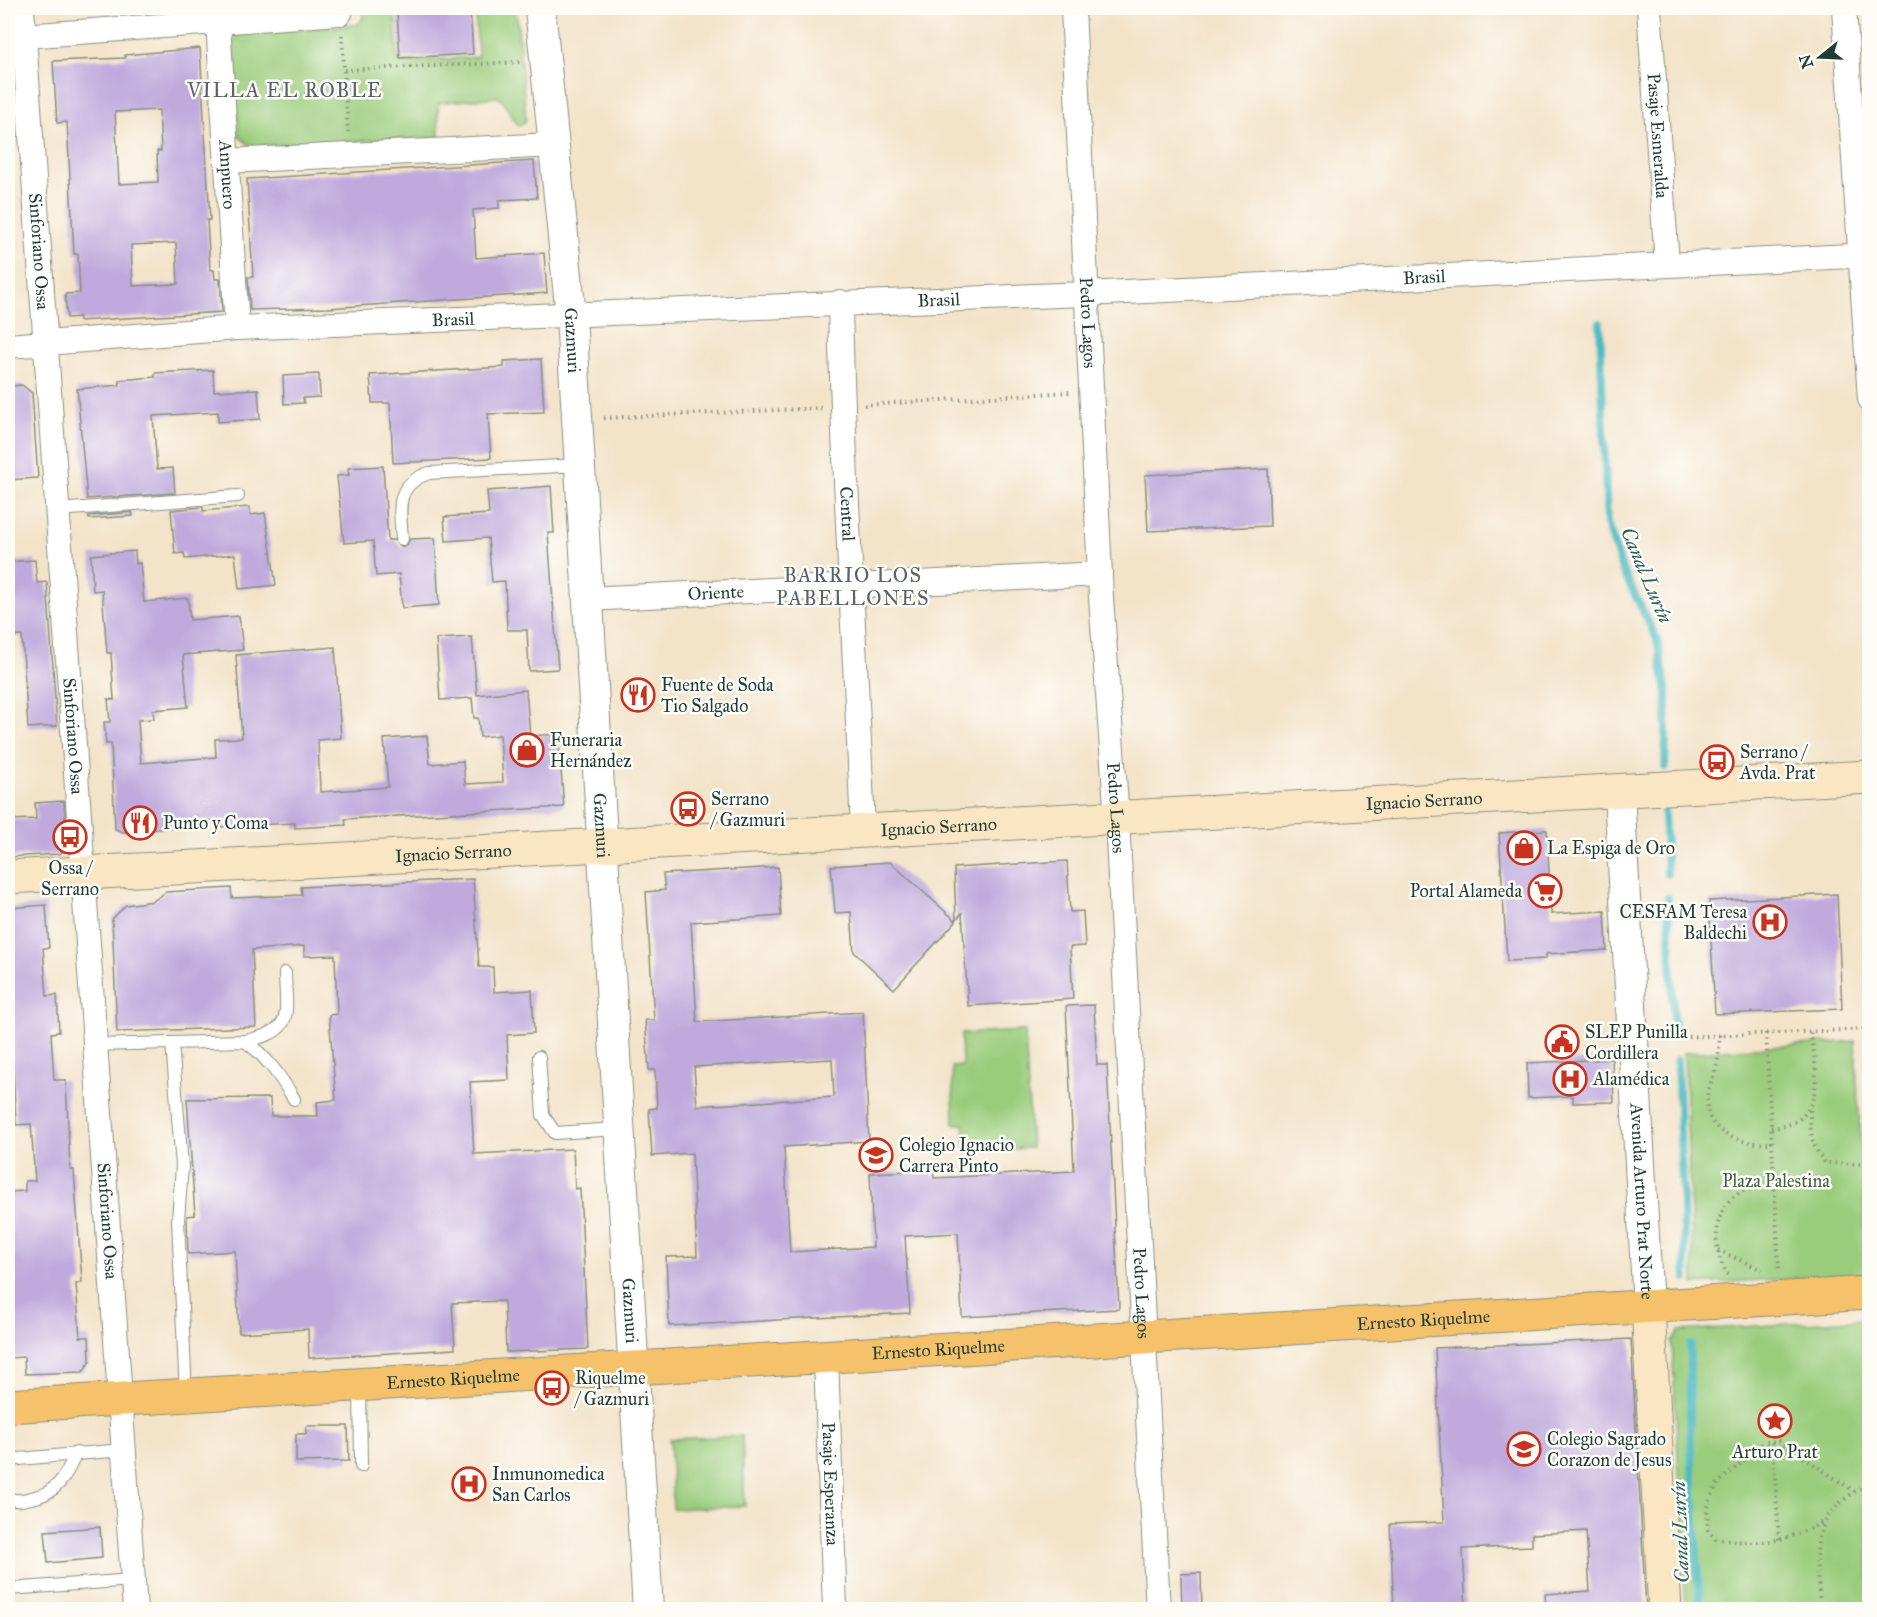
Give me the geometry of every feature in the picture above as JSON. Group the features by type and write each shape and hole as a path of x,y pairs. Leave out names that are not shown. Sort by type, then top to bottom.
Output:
{"main road":[{"name":"Ignacio Serrano","path":"8,877 1869,777"},
{"name":"Ernesto Riquelme","path":"8,1406 121,1401 1869,1293"},
{"name":"Avenida Arturo Prat Norte","path":"1648,1307 1665,1610"}],"street":[{"name":"Sinforiano Ossa","path":"22,8 85,873 135,1610"},
{"name":"Gazmuri","path":"540,8 571,316 617,1129 648,1610"},
{"name":"Pedro Lagos","path":"1073,8 1085,294 1100,574 1118,819 1158,1610"},
{"name":"Pasaje Esmeralda","path":"1649,8 1666,264"},
{"path":"1844,8 1866,256 1869,399"},
{"path":"24,36 218,22 340,10"},
{"name":"Ampuero","path":"218,22 237,328"},
{"path":"226,160 555,145"},
{"name":"Brasil","path":"8,346 237,328 571,316 840,302 1085,294 1866,256"},
{"name":"Central","path":"840,302 842,406 853,586 863,832"},
{"name":"Oriente","path":"586,600 1100,574"},
{"name":"Avenida Arturo Prat Norte","path":"1619,792 1648,1307"},
{"name":"Pasaje Esperanza","path":"826,1358 835,1610"}],"lane":[{"path":"402,539 400,508 404,490 414,478 429,474 579,465"},
{"path":"58,510 238,496"},
{"path":"96,1045 245,1041 266,1037 281,1028 286,1017 285,973"},
{"path":"245,1041 261,1052 277,1071 294,1099"},
{"path":"172,1043 182,1166 178,1220 186,1397"},
{"path":"539,1057 543,1115 555,1133 617,1129"},
{"path":"360,1386 361,1466"},
{"path":"8,1460 123,1450"},
{"path":"8,1498 14,1501 44,1496 59,1486 76,1453"},
{"path":"8,1589 133,1580"}],"path":[{"path":"340,10 349,154"},
{"path":"344,70 547,61"},
{"path":"1864,1029 1869,1131"},
{"path":"1633,1039 1869,1029"},
{"path":"1810,1031 1816,1062 1809,1133 1815,1149 1826,1162 1869,1164"},
{"path":"1766,1033 1779,1279"},
{"path":"1720,1035 1716,1067 1707,1091 1706,1106 1712,1123 1724,1134 1740,1141 1771,1143"},
{"path":"1771,1128 1796,1123 1810,1109"},
{"path":"1733,1282 1720,1263 1716,1241 1719,1218 1730,1202 1744,1191 1774,1187"},
{"path":"1718,1250 1765,1272"},
{"path":"1854,1491 1779,1441 1765,1442 1716,1485 1707,1509 1708,1530 1716,1539 1744,1542 1796,1537 1821,1523 1854,1491 1869,1483"},
{"path":"1773,1442 1779,1540"},
{"path":"1821,1523 1815,1560 1821,1610"}],"green space":[{"path":"363,8 394,8 398,62 478,57 475,8 516,8 526,119 523,124 518,125 502,100 497,97 438,103 439,137 250,146 239,136 233,45 239,32 357,25 363,18"},
{"path":"1025,1031 1031,1148 966,1151 964,1124 954,1124 952,1067 962,1066 961,1034"},
{"name":"Plaza Palestina","path":"1855,1041 1865,1232 1869,1233 1869,1274 1694,1284 1684,1053"},
{"path":"1869,1319 1869,1609 1686,1609 1672,1343 1679,1331"},
{"path":"742,1436 745,1506 673,1509 670,1439"}],"building":[{"path":"423,8 470,8 473,54 400,58 397,13 424,11"},
{"path":"200,48 210,220 207,220 210,270 214,270 215,279 220,279 222,312 79,321 79,317 67,318 65,294 80,293 78,254 74,254 67,122 57,123 53,61 125,58 125,55","holes":["159,110 161,151 157,151 158,182 119,184 115,112","176,243 178,284 133,286 131,245"]},
{"path":"534,161 537,198 499,200 499,208 473,210 476,258 544,253 547,293 328,308 250,310 248,277 253,277 247,179"},
{"path":"541,359 544,412 488,414 491,458 393,463 390,403 372,403 370,375 504,367 504,361"},
{"path":"213,370 214,391 258,389 260,419 218,422 218,412 153,416 157,469 173,468 175,493 87,499 77,389 120,385 119,380 155,377 155,373"},
{"path":"319,374 320,397 303,398 304,403 284,404 283,376"},
{"path":"22,385 32,393 38,478 8,480 8,386"},
{"path":"383,466 388,540 394,540 402,547 407,545 410,539 435,538 439,605 402,608 399,574 376,576 373,541 344,543 337,476 349,475 348,468"},
{"path":"1268,469 1270,526 1148,531 1145,475"},
{"path":"551,486 554,533 548,533 558,669 529,671 527,630 507,630 505,581 492,582 488,538 446,541 444,517 489,514 487,491"},
{"path":"203,507 203,511 249,507 250,515 265,513 276,585 239,589 235,554 185,559 184,553 175,554 171,510"},
{"path":"132,512 133,516 89,519 89,516"},
{"path":"135,551 136,564 140,563 144,602 188,598 190,620 239,616 243,650 183,655 188,707 153,710 154,719 138,720 141,763 216,757 215,739 242,738 236,655 335,647 341,738 318,740 320,792 388,787 384,739 427,736 430,764 463,761 465,784 503,782 500,735 480,737 478,718 474,718 472,698 440,700 436,639 472,637 477,695 526,690 530,736 558,734 564,807 345,819 346,825 295,828 295,823 221,827 220,820 178,822 178,827 123,832 115,829 111,743 106,744 104,722 110,722 108,699 114,700 111,653 107,653 102,590 93,591 91,555"},
{"path":"35,560 37,583 47,582 57,726 28,728 22,636 8,637 8,562"},
{"path":"64,801 67,847 60,854 8,857 8,820 36,819 35,803"},
{"path":"1547,830 1551,914 1605,911 1607,950 1546,954 1546,959 1507,961 1499,833"},
{"path":"1067,861 1070,912 1083,911 1085,946 1070,947 1073,999 968,1006 962,913 956,920 954,868"},
{"path":"890,862 956,921 894,989 854,952 851,912 835,913 831,866"},
{"path":"778,867 781,916 691,922 697,1022 863,1012 869,1141 784,1147 790,1252 873,1247 870,1173 933,1170 934,1178 1074,1171 1066,1006 1094,1005 1097,1065 1107,1065 1119,1309 962,1317 958,1233 905,1236 910,1313 669,1326 666,1257 697,1256 692,1153 652,1156 649,1109 657,1108 655,1070 649,1070 645,1020 654,1020 646,892 665,890 663,874","holes":["832,1059 834,1097 697,1106 694,1067"]},
{"path":"473,879 479,967 493,967 494,992 532,990 534,1033 507,1035 509,1080 470,1082 474,1154 573,1149 575,1189 580,1188 588,1349 506,1352 504,1301 452,1303 455,1349 309,1358 308,1329 239,1333 235,1251 188,1254 187,1216 195,1215 187,1099 270,1098 271,1116 318,1116 317,1102 336,1100 329,1015 337,1014 335,955 304,956 304,946 252,950 256,1027 117,1032 112,919 126,905 153,901 166,892 231,888 232,898 302,895 301,887"},
{"path":"1837,894 1842,1009 1715,1014 1709,901"},
{"path":"46,905 49,948 43,948 47,996 57,995 59,1032 51,1033 54,1080 66,1080 70,1170 74,1170 82,1282 76,1284 80,1337 89,1337 90,1361 83,1372 25,1374 24,1357 8,1358 8,1192 25,1191 25,1181 35,1181 31,1124 16,1125 11,1034 8,1026 8,908"},
{"name":"Alamédica","path":"1612,1059 1614,1102 1573,1103 1573,1096 1528,1098 1527,1063"},
{"name":"Colegio Sagrado Corazon de Jesus","path":"1631,1339 1646,1610 1546,1610 1545,1594 1590,1591 1586,1531 1532,1534 1532,1546 1463,1549 1466,1610 1394,1610 1390,1524 1444,1522 1435,1348"},
{"path":"306,1426 348,1426 349,1461 296,1462 296,1434 306,1434"},
{"path":"100,1527 102,1558 48,1563 45,1531"},
{"path":"1201,1573 1202,1610 1182,1610 1181,1574"}],"waterway":[{"name":"Canal Lurín","path":"1600,323 1607,523 1622,569 1657,639 1667,693 1665,767"},
{"name":"Canal Lurín","path":"1664,811 1667,873"},
{"name":"Canal Lurín","path":"1668,898 1674,1027"},
{"name":"Canal Lurín","path":"1677,1060 1686,1279"},
{"name":"Canal Lurín","path":"1690,1344 1690,1427 1700,1610"}],"place":[{"name":"Fuente de Soda Tio Salgado","path":"638,695"},
{"name":"Funeraria Hernández","path":"527,750"},
{"name":"Serrano / Avda. Prat","path":"1717,762"},
{"name":"Serrano / Gazmuri","path":"688,809"},
{"name":"Punto y Coma","path":"140,823"},
{"name":"Ossa / Serrano","path":"70,837"},
{"name":"La Espiga de Oro","path":"1524,848"},
{"name":"Portal Alameda","path":"1545,891"},
{"name":"CESFAM Teresa Baldechi","path":"1770,922"},
{"name":"SLEP Punilla Cordillera","path":"1562,1042"},
{"name":"Alamédica","path":"1570,1079"},
{"name":"Colegio Ignacio Carrera Pinto","path":"876,1155"},
{"name":"Riquelme / Gazmuri","path":"552,1388"},
{"name":"Arturo Prat","path":"1775,1421"},
{"name":"Colegio Sagrado Corazon de Jesus","path":"1524,1449"},
{"name":"Inmunomedica San Carlos","path":"469,1484"}],"district":[{"name":"VILLA EL ROBLE","path":"285,90"},
{"name":"BARRIO LOS PABELLONES","path":"853,586"}]}
